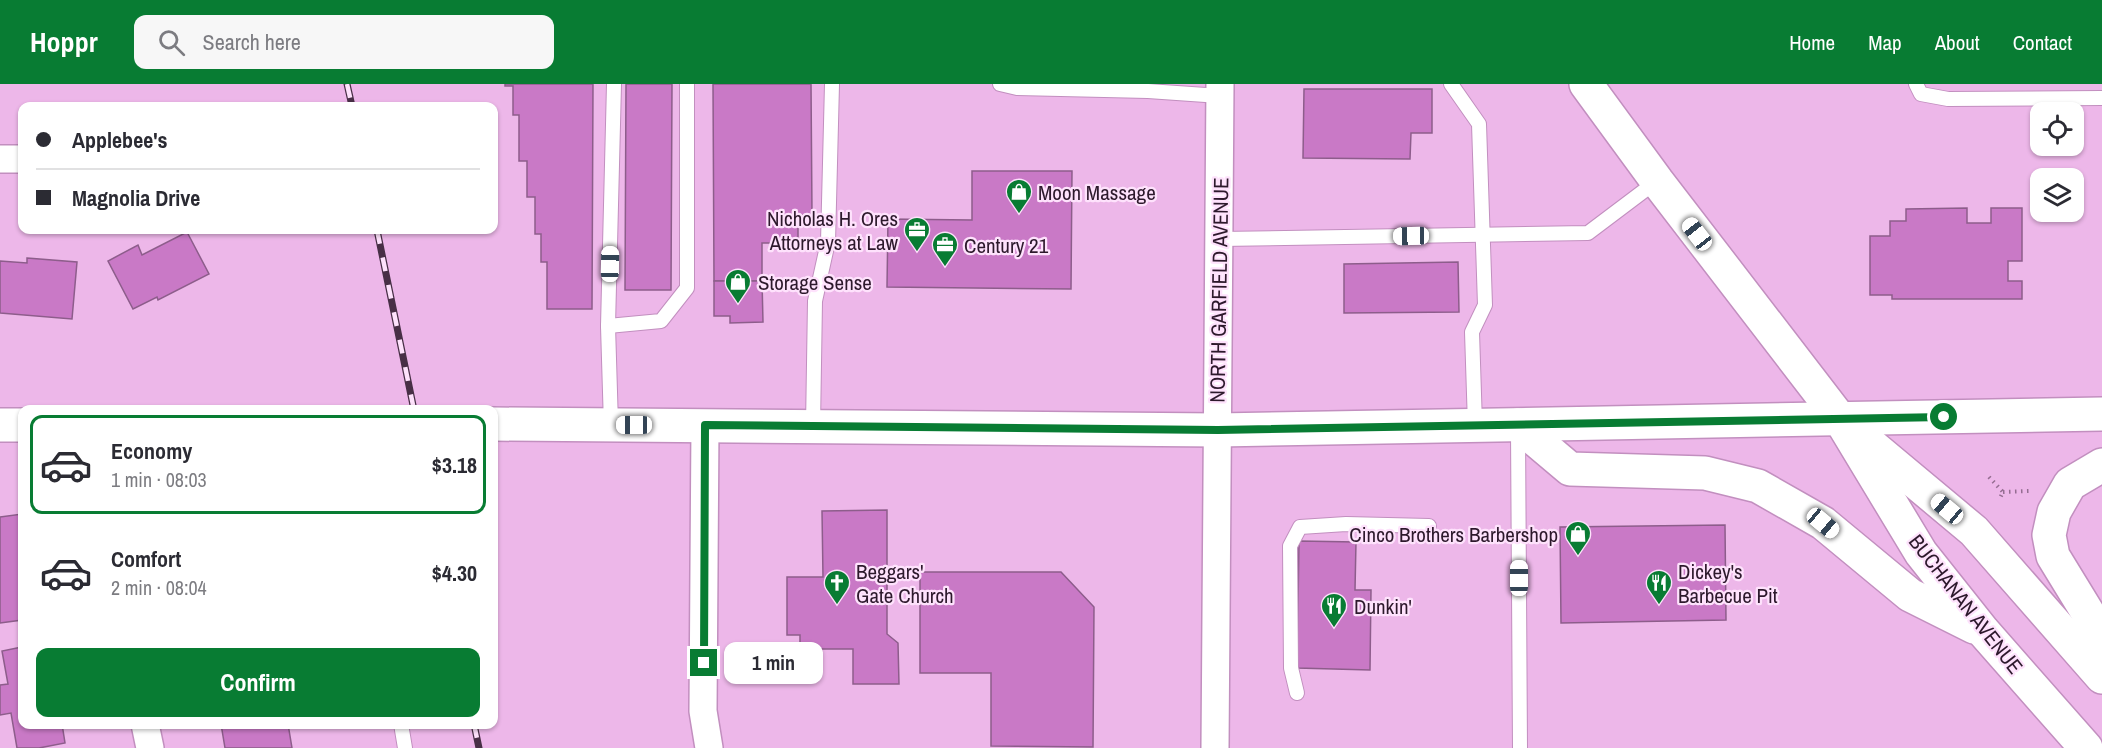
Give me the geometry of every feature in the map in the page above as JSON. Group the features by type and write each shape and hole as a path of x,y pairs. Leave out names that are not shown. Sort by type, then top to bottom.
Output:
{"main road":[{"name":"BUCHANAN AVENUE","path":"1586,84 1657,181 1840,419 1921,553 1983,631 2079,743"},
{"path":"498,424 1218,430 2102,414"},
{"name":"BUCHANAN AVENUE","path":"1840,419 1974,531 2102,677"},
{"path":"0,425 18,425"},
{"path":"1518,425 1570,469 1705,473 1758,486 1823,523 1910,595 1983,631"},
{"path":"2102,465 2070,484 2054,512 2049,536 2053,556 2102,636"}],"street":[{"name":"NORTH GARFIELD AVENUE","path":"1215,748 1220,90"},
{"path":"0,159 18,159"},
{"path":"705,425 704,711 709,748"},
{"path":"146,729 150,748"}],"lane":[{"path":"611,425 608,326 614,84"},
{"path":"608,326 661,321 687,288 687,84"},
{"path":"813,426 815,302 828,242 832,84"},
{"path":"1000,84 1017,88 1220,90"},
{"path":"1451,84 1479,124 1485,305 1472,332 1475,425"},
{"path":"1916,84 1921,94 1948,99 2102,98"},
{"path":"1220,239 1588,233 1657,181"},
{"path":"1518,425 1520,748"},
{"path":"1297,693 1291,668 1290,546 1300,527 1346,524 1429,526"},
{"path":"401,729 405,748"}],"path":[{"path":"1989,477 2003,492"},
{"path":"2003,492 2036,490"},
{"path":"1999,500 2003,492"}],"building":[{"path":"505,84 593,84 592,309 547,309 547,262 541,262 541,234 535,234 535,197 527,197 527,161 519,161 519,115 513,115 513,86 505,86"},
{"path":"626,84 672,84 671,290 625,290"},
{"path":"713,84 811,84 812,215 798,215 798,243 762,243 762,281 714,281"},
{"path":"1304,89 1432,89 1432,133 1411,133 1410,159 1303,158"},
{"path":"972,171 1072,171 1071,289 887,287 888,219 972,220"},
{"path":"1967,208 1967,223 1991,223 1991,208 2022,208 2022,261 2008,261 2008,281 2022,281 2022,299 1892,299 1892,295 1870,295 1870,236 1890,236 1890,221 1906,221 1906,209"},
{"path":"183,234 188,234 209,274 158,300 157,297 133,309 108,261 138,245 142,255"},
{"path":"27,258 77,262 72,319 0,313 0,261 27,263"},
{"path":"1458,262 1459,312 1344,313 1344,264"},
{"path":"714,281 762,281 763,322 730,323 730,316 714,316"},
{"name":"Beggars' Gate Church","path":"887,510 887,634 898,643 899,684 853,684 853,649 800,649 800,635 787,635 787,577 823,577 822,511"},
{"path":"18,515 18,621 0,623 0,517"},
{"path":"1725,525 1726,620 1561,623 1560,527"},
{"name":"Dunkin'","path":"1299,541 1356,542 1355,590 1371,590 1370,670 1297,668"},
{"path":"920,572 1061,572 1094,607 1093,747 991,746 991,673 920,673"},
{"path":"18,648 18,729 63,729 65,743 39,748 17,748 11,713 0,715 0,685 8,684 2,651"},
{"path":"222,729 289,729 292,748 225,748"}],"railway":[{"path":"347,84 351,102"},
{"path":"378,234 413,405"},
{"path":"475,729 479,748"}],"place":[{"name":"Moon Massage","path":"1019,215"},
{"name":"Nicholas H. Ores Attorneys at Law","path":"917,253"},
{"name":"Century 21","path":"945,268"},
{"name":"Storage Sense","path":"738,305"},
{"name":"Cinco Brothers Barbershop","path":"1578,557"},
{"name":"Beggars' Gate Church","path":"837,606"},
{"name":"Dickey's Barbecue Pit","path":"1659,606"},
{"name":"Dunkin'","path":"1334,629"}],"route":[{"path":"704,663 705,425 1218,430 1944,417"}]}
